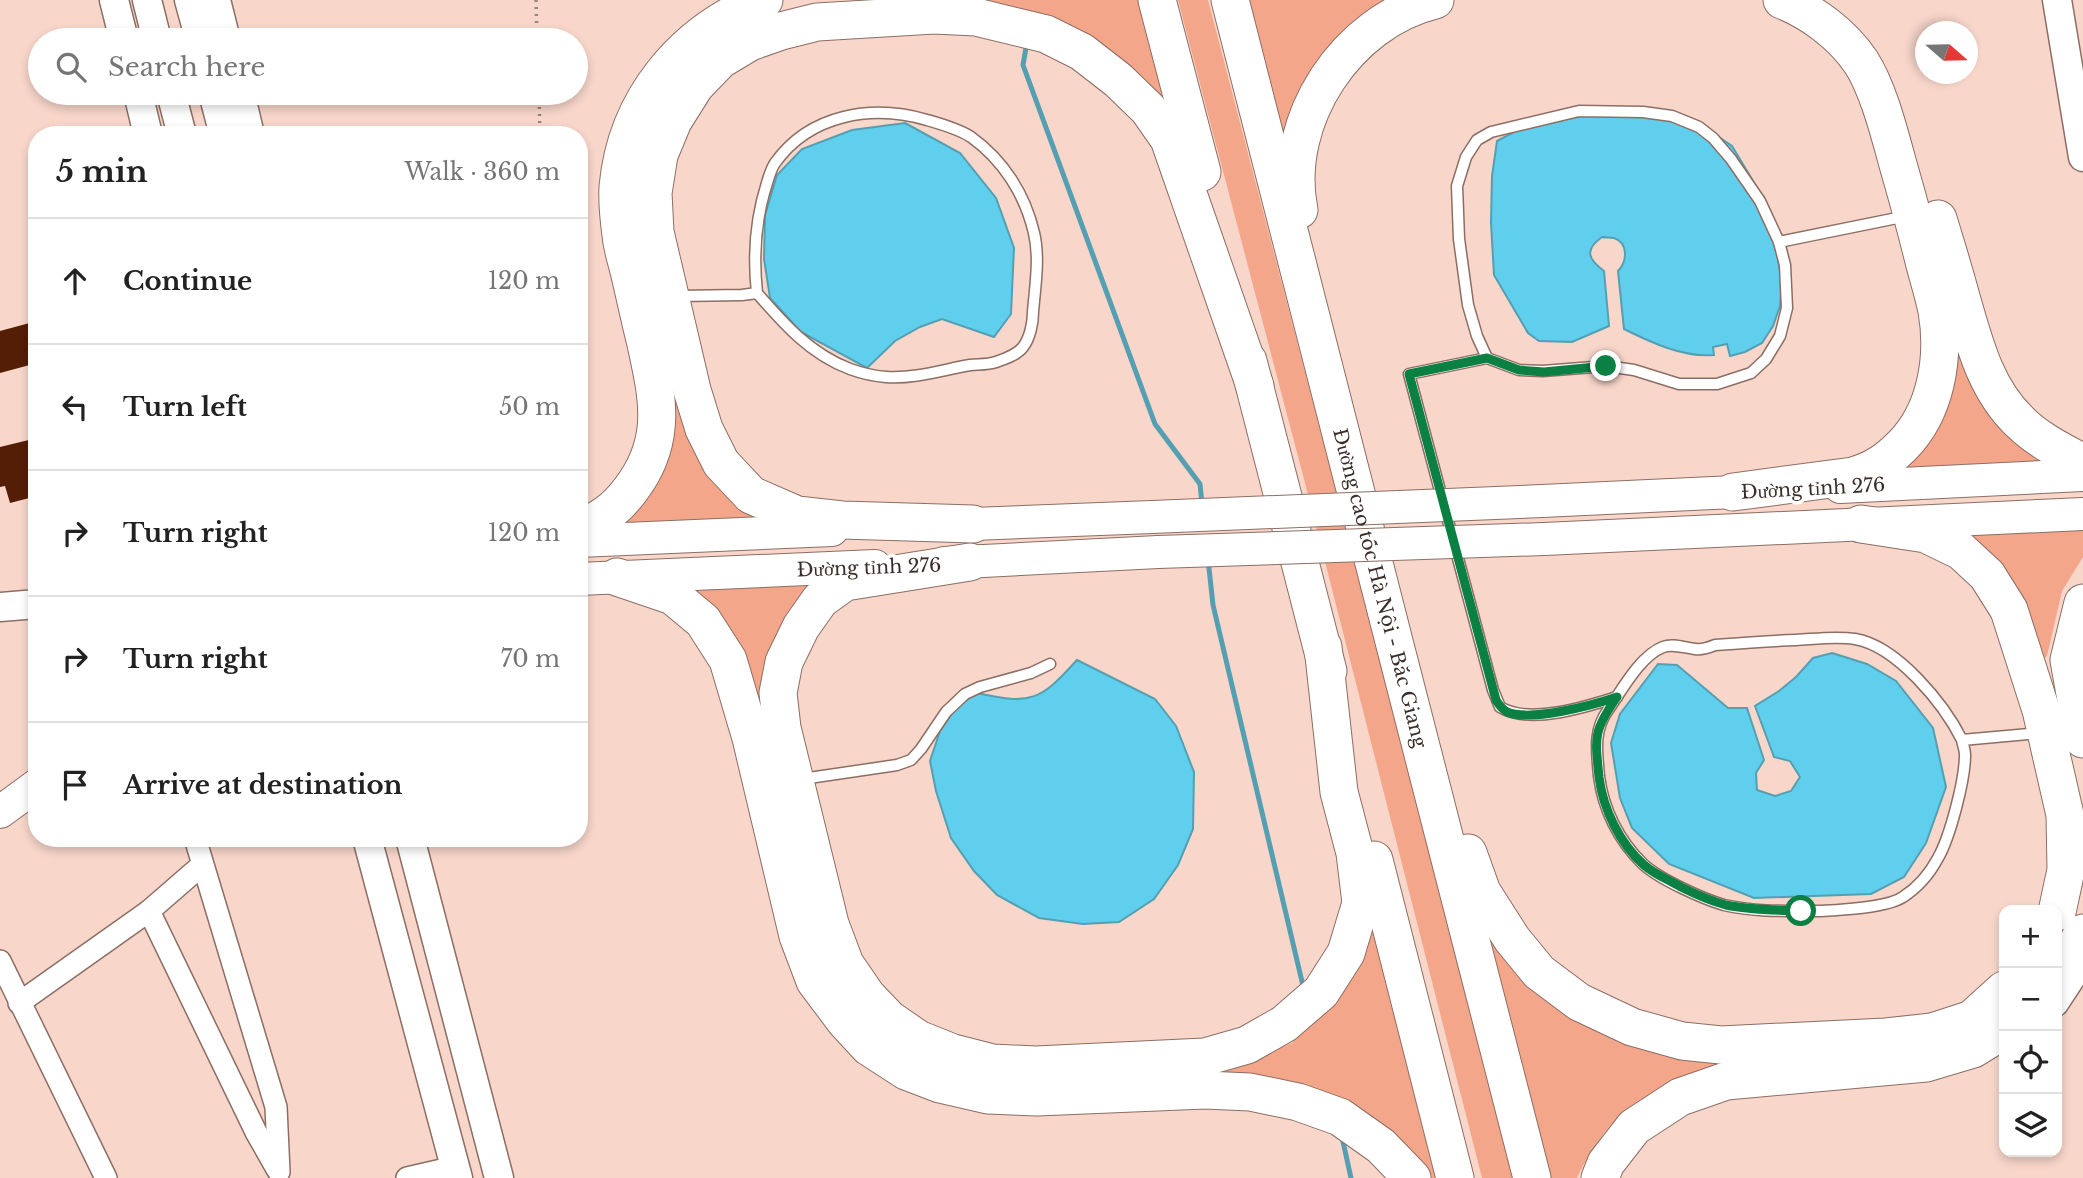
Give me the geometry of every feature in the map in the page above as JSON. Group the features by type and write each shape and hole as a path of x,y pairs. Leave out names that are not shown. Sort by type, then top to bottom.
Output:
{"highway":[{"path":"588,525 598,521 623,501 644,470 656,434 657,394 621,237 618,187 627,145 643,102 668,65 703,33 737,10 764,0"},
{"path":"1157,0 1455,1178"},
{"name":"Đường cao tốc Hà Nội - Bắc Giang","path":"1230,0 1532,1178"},
{"path":"1338,418 1324,321 1298,204 1297,171 1301,144 1310,111 1343,56 1375,27 1395,15 1435,0"},
{"path":"1733,492 1853,476 1885,462 1919,427 1935,384 1939,362 1937,311 1913,215 1873,86 1861,62 1846,44 1823,23 1782,0"},
{"path":"1831,0 1864,30 1881,52 1921,160 1973,339 1987,377 2004,405 2021,423 2049,444 2083,463"},
{"path":"973,524 842,520 797,515 751,495 721,463 704,429 692,390 656,232 653,194 659,155 673,121 695,86 720,61 750,42 781,30 817,22 934,15 976,17 1046,34 1082,52 1118,80 1148,109 1169,139 1255,386"},
{"path":"1861,524 1926,534 1961,551 1987,575 2009,610 2027,661 2065,815 2066,870 2058,905"},
{"path":"970,562 845,582 820,600 801,627 784,662 778,693 782,728 830,924 845,964 867,996 889,1019 918,1039 953,1053 992,1063 1036,1065 1205,1057 1247,1045 1284,1024 1321,992 1346,953 1361,903 1355,853 1339,792 1322,647"},
{"path":"617,577 673,596 703,621 728,660 751,738 798,936 815,981 845,1021 869,1047 906,1071 940,1084 988,1095 1037,1097 1205,1090 1250,1092 1298,1102 1340,1117 1381,1146 1412,1178"},
{"path":"2083,603 2069,660 2083,739"},
{"path":"1387,617 1482,892 1512,939 1539,972 1579,1002 1632,1027 1682,1041 1721,1045 1886,1037 1932,1032 1972,1019 1999,995"},
{"path":"2062,970 2083,933"},
{"path":"1600,1178 1606,1163 1634,1128 1680,1097 1726,1080 1926,1063 1973,1049 2002,1031"}],"main road":[{"name":"Đường tỉnh 276","path":"588,541 1542,501 2083,475"},
{"name":"Đường tỉnh 276","path":"588,579 2083,514"},
{"path":"0,812 28,792"}],"street":[{"path":"114,0 121,28"},
{"path":"147,0 154,28"},
{"path":"189,0 197,28"},
{"path":"216,0 223,28"},
{"path":"2057,0 2083,157"},
{"path":"141,105 146,126"},
{"path":"174,105 180,126"},
{"path":"216,105 222,126"},
{"path":"243,105 248,126"},
{"path":"0,607 28,605"},
{"path":"2083,645 2083,673"},
{"path":"197,847 276,1107 280,1175"},
{"path":"369,847 456,1172 407,1178"},
{"path":"412,847 499,1178"},
{"path":"19,1003 149,911 202,865"},
{"path":"149,911 256,1132 280,1175"},
{"path":"0,961 106,1178"},
{"path":"2062,997 2083,966"},
{"path":"1613,1178 1630,1152 1650,1129 1698,1103 1948,1071 1999,1048"}],"lane":[{"path":"883,111 904,113 969,136 1011,176 1034,234 1036,259 1033,319 1029,335 1017,353 992,363 888,378 867,375 848,368 804,344 757,293 755,257 760,205 773,165 792,144 806,134 842,116 883,111"},
{"path":"1487,358 1468,305 1459,240 1457,186 1466,157 1477,140 1492,132 1579,111 1643,112 1672,116 1699,127 1713,138 1760,201 1779,242 1785,265 1787,308 1780,336 1766,359 1751,373 1717,384 1679,383 1634,370 1606,366 1544,372 1519,370 1487,358 1409,374 1500,707 1515,714 1543,713 1584,708 1617,697"},
{"path":"1779,242 1913,215"},
{"path":"670,296 757,293"},
{"path":"1857,639 1884,651 1912,672 1955,725 1962,740 1965,755 1963,771 1948,832 1938,858 1920,883 1901,899 1839,910 1754,909 1723,904 1693,893 1645,867 1613,823 1601,795 1596,735 1603,716 1636,670 1653,653 1666,646 1705,649 1715,645 1857,639"},
{"path":"795,780 897,765 911,760 946,712 965,694 980,687 1031,673 1050,664"},
{"path":"1962,740 2046,733"}],"path":[{"path":"536,0 537,28"},
{"path":"539,105 540,126"}],"shaded area":[{"path":"953,0 1149,0 1166,111"},
{"path":"1178,0 1208,0 1515,1178 1482,1178 1305,483"},
{"path":"1245,0 1406,0 1392,5 1288,167"},
{"path":"1948,298 2070,472 1880,481 1901,462"},
{"path":"670,384 772,522 617,530"},
{"path":"2083,521 2083,557 2062,591 2047,656 2041,661 2000,564 1963,528"},
{"path":"836,573 766,736 683,585"},
{"path":"1373,901 1446,1178 1430,1178 1425,1169 1202,1075 1251,1060 1292,1043 1335,1000"},
{"path":"1476,917 1501,944 1724,1061 1659,1090 1623,1113 1597,1143 1577,1178 1542,1178"}],"water":[{"path":"1579,114 1643,114 1695,121 1732,146 1765,201 1782,283 1780,306 1773,326 1762,343 1730,356 1727,344 1713,347 1714,355 1691,354 1668,348 1624,329 1618,271 1625,258 1624,248 1619,240 1602,237 1592,246 1590,254 1604,271 1609,326 1572,342 1539,341 1528,333 1494,275 1492,176 1497,141 1527,125"},
{"path":"905,123 960,153 996,198 1014,248 1011,314 994,337 942,319 920,327 895,341 867,368 801,332 770,298 764,259 765,215 777,175 802,149 852,130"},
{"path":"1832,653 1867,664 1896,681 1933,728 1946,787 1926,843 1904,877 1871,894 1754,898 1669,864 1632,828 1620,798 1611,743 1620,714 1658,664 1677,665 1728,708 1747,708 1764,760 1756,773 1757,790 1775,796 1791,791 1800,777 1790,761 1774,757 1755,706 1796,677 1813,658"},
{"path":"1077,660 1155,699 1176,726 1194,772 1193,829 1178,865 1154,899 1119,922 1083,924 1039,918 997,895 974,871 951,838 936,791 930,761 940,731 957,706 977,693 1010,699 1033,696 1053,684"}],"building":[{"path":"28,323 28,365 0,373 0,331"},
{"path":"28,440 28,498 10,503 5,486 0,487 0,447"}],"waterway":[{"path":"1027,42 1023,65 1155,424 1200,484 1202,504"},
{"path":"1208,559 1213,605 1304,990"},
{"path":"1342,1137 1351,1178"}],"route":[{"path":"1606,366 1544,372 1519,370 1487,358 1409,374 1496,700 1500,707 1515,714 1584,708 1617,697 1603,716 1596,735 1601,795 1613,823 1645,867 1693,893 1723,904 1754,909 1801,911"}]}
